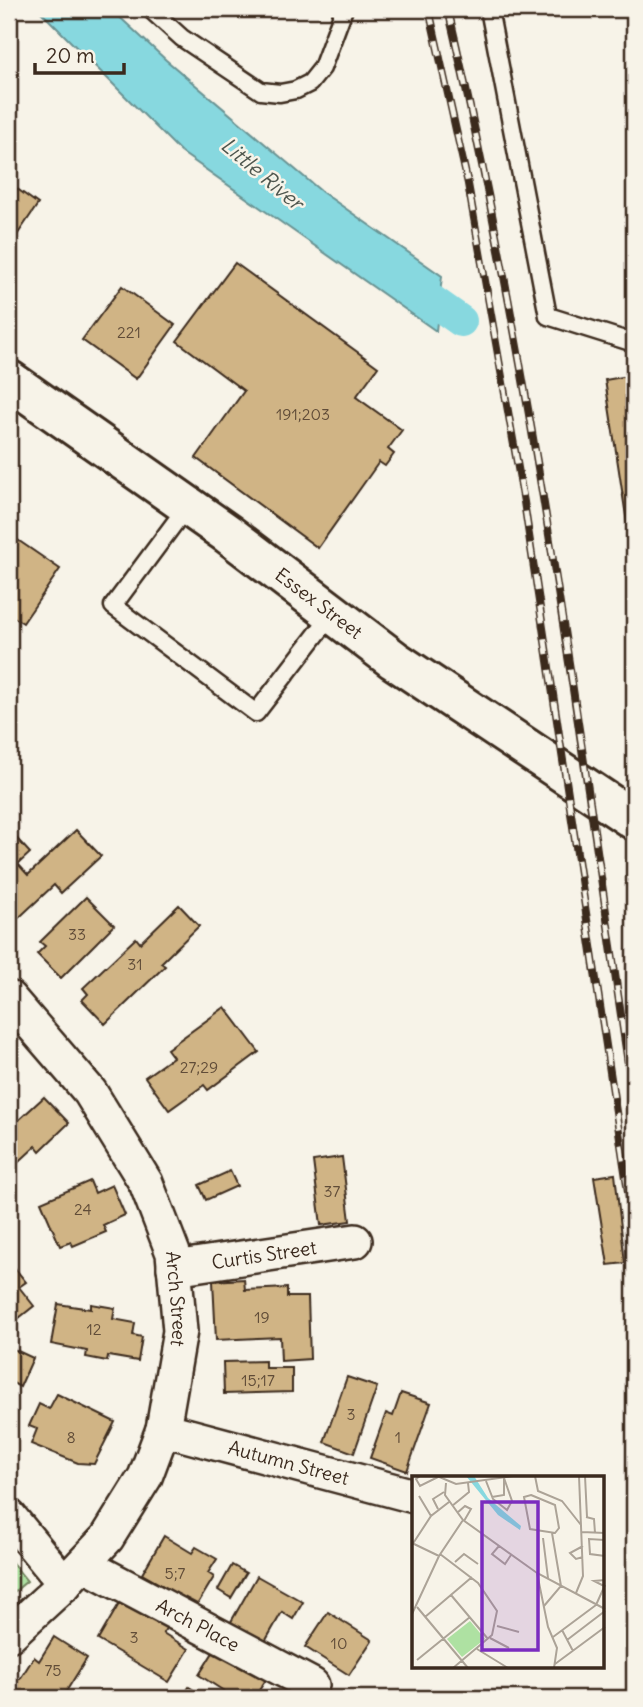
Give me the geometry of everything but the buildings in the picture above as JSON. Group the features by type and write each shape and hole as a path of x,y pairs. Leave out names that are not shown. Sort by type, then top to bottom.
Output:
{"main road":[{"name":"Essex Street","path":"9,380 188,505 394,660 633,826"}],"street":[{"name":"Arch Street","path":"9,998 90,1092 146,1183 173,1253 180,1331 163,1429 145,1477 107,1538 74,1574 9,1634"},
{"name":"Curtis Street","path":"174,1268 355,1241"},
{"name":"Autumn Street","path":"163,1429 412,1495"},
{"path":"9,1516 74,1574"},
{"name":"Arch Place","path":"74,1574 312,1685"}],"lane":[{"path":"150,9 182,38 261,91 280,93 296,90 310,83 322,68 344,9"},
{"path":"489,9 548,316 634,344"},
{"path":"188,505 113,606 256,713 333,613"}],"green space":[{"path":"9,1559 27,1581 9,1596"}],"water":[{"path":"38,9 111,9 166,60 322,192 442,276 436,331 181,152"}],"waterway":[{"name":"Little River","path":"403,280 461,321"}],"railway":[{"path":"429,9 468,184 524,502 634,1231"},
{"path":"448,9 478,145 530,418 574,692 634,1104"}]}
